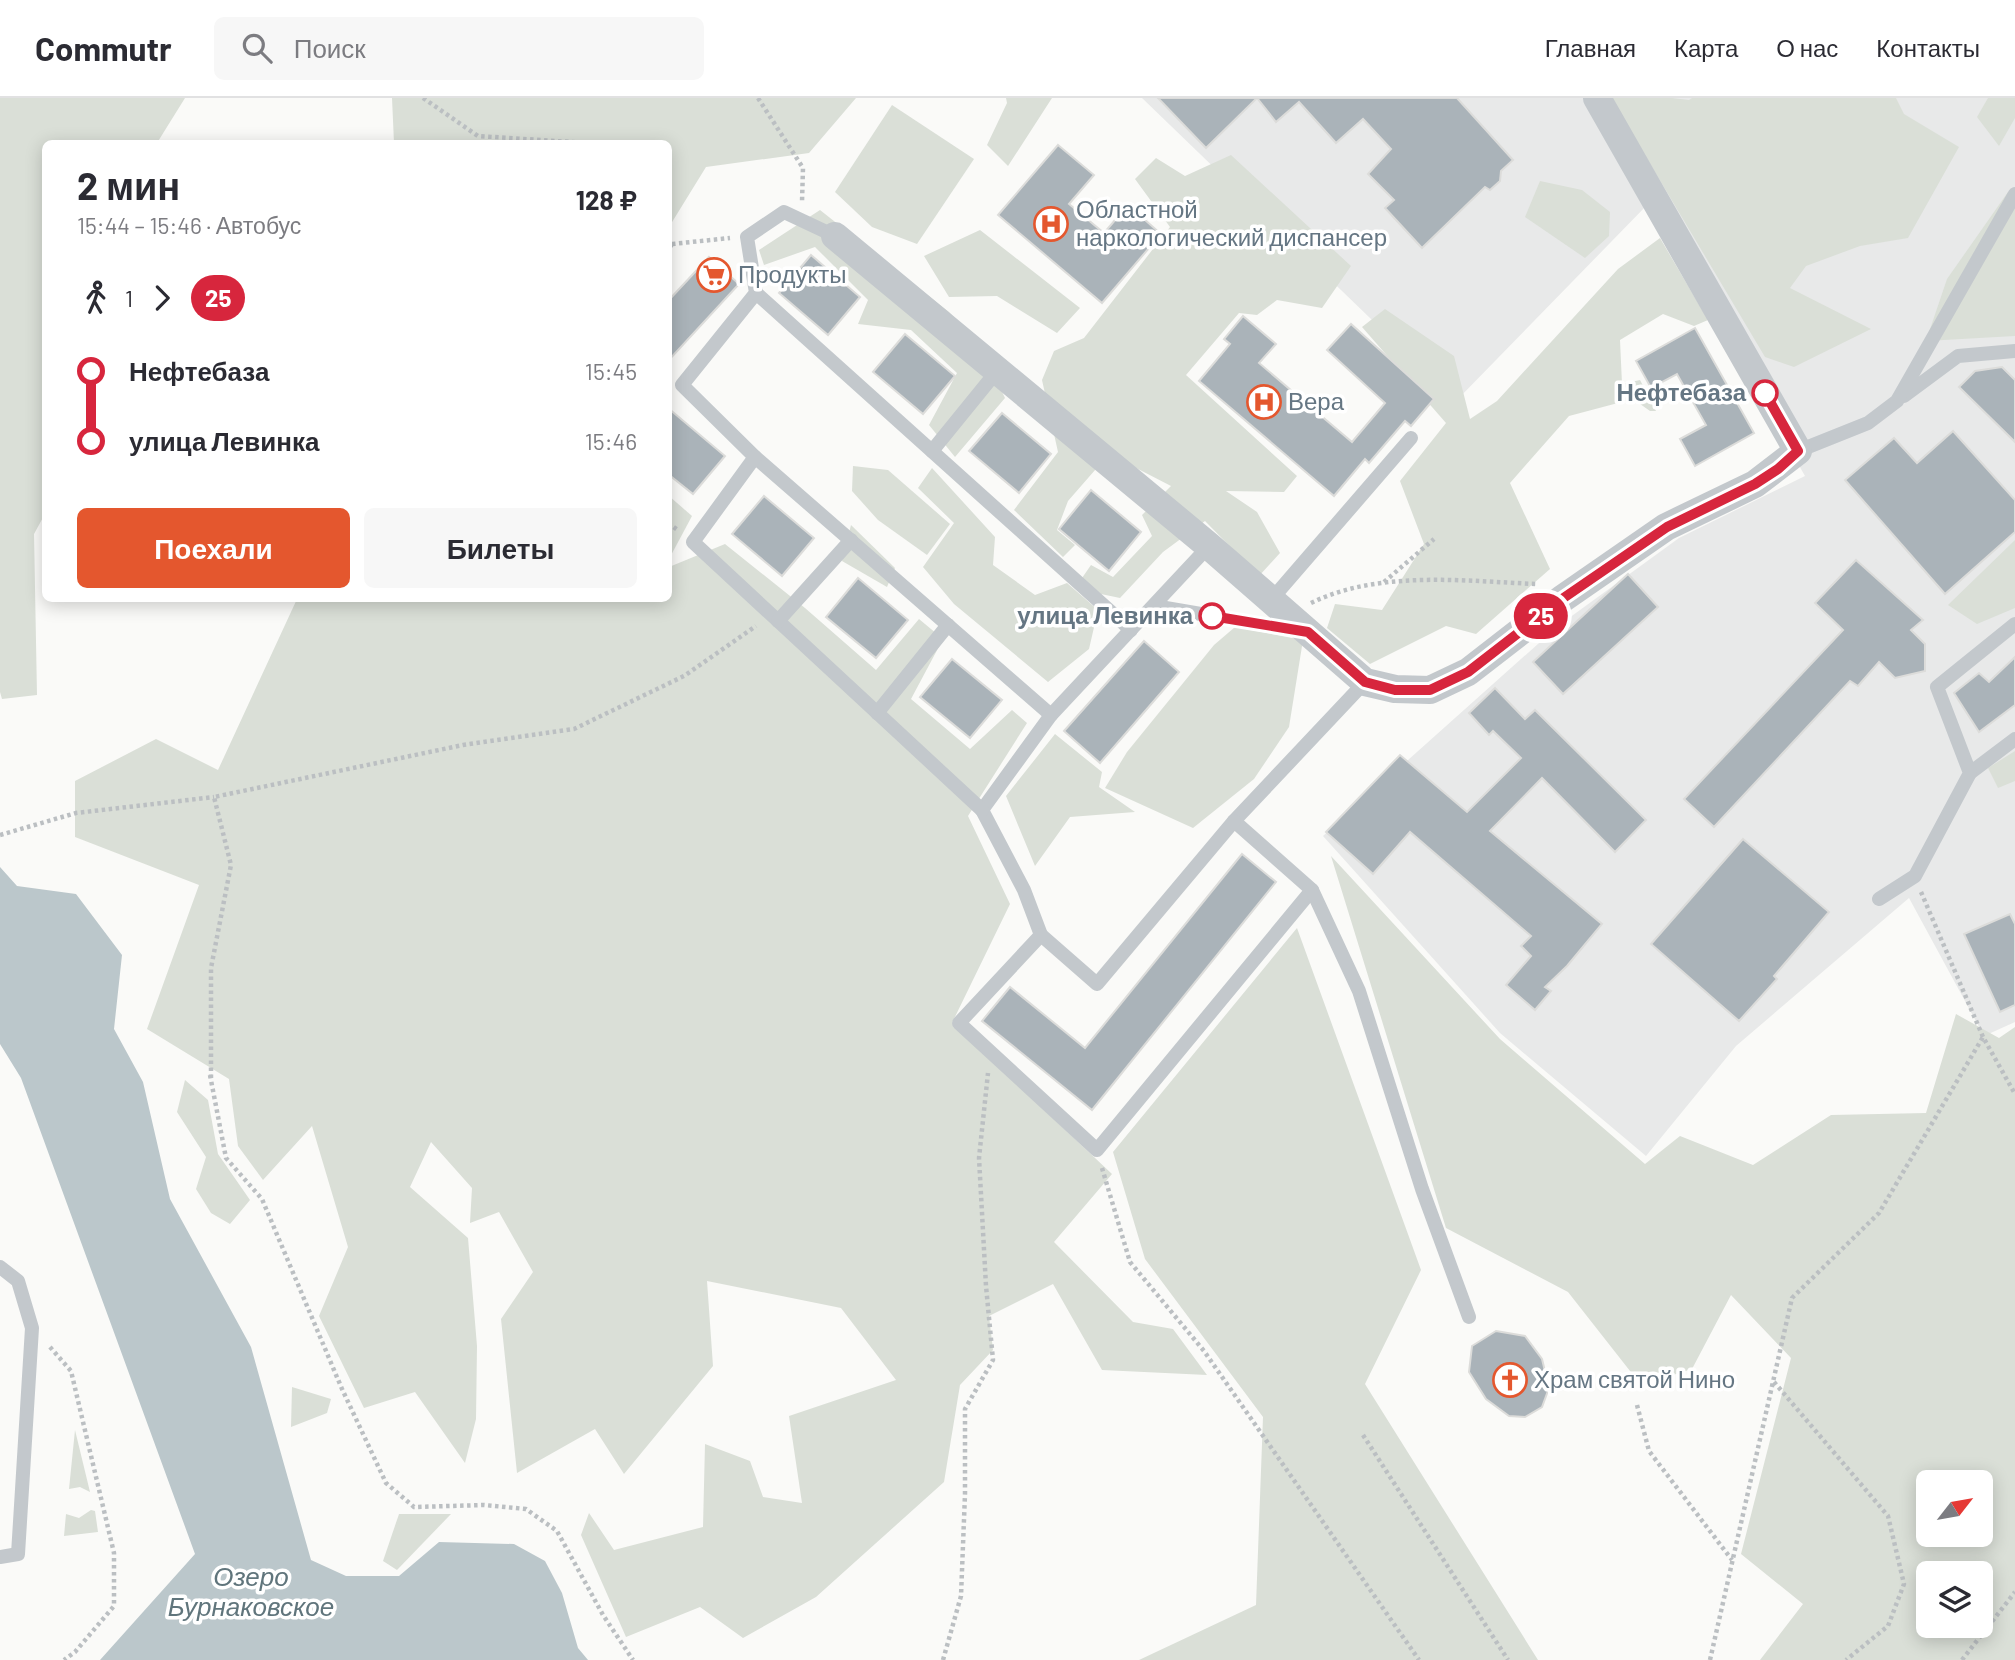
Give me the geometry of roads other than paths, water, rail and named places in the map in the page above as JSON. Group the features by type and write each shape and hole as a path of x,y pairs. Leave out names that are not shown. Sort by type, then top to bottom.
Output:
{"street":[{"path":"835,236 1209,546 1365,682 1395,690 1430,690 1468,672 1580,586 1667,527 1755,484 1778,469 1798,451 1597,98"}],"lane":[{"path":"1897,401 2015,194"},
{"path":"835,236 784,212 747,237 756,293 1131,630"},
{"path":"756,293 682,385 755,457 1051,715"},
{"path":"1798,451 1868,423 1958,356 2015,351"},
{"path":"932,451 998,371"},
{"path":"1154,606 1289,616 1411,438"},
{"path":"755,457 693,542 982,810 1024,890 1041,935 1097,984 1234,821 1365,682"},
{"path":"775,618 850,540"},
{"path":"982,810 1051,715 1209,546"},
{"path":"877,713 948,625"},
{"path":"1970,773 1937,687 2011,628 2015,645"},
{"path":"1879,899 1915,876 1970,773 2015,739"},
{"path":"1234,821 1312,890 1359,991 1422,1189 1469,1317"},
{"path":"1041,935 959,1023 1097,1150 1312,890"},
{"path":"0,1267 18,1281 32,1328 18,1554 0,1557"}],"water":[{"name":"Озеро Бурнаковское","path":"0,867 17,886 76,894 122,955 114,1029 143,1082 170,1199 251,1347 311,1560 346,1576 399,1576 439,1542 514,1544 545,1561 562,1593 578,1648 588,1660 100,1660 195,1554 21,1078 0,1044"}],"place":[{"name":"Областной наркологический диспансер","path":"1051,224"},
{"name":"Продукты","path":"714,275"},
{"name":"Нефтебаза","path":"1765,393"},
{"name":"Вера","path":"1264,402"},
{"name":"улица Левинка","path":"1212,616"},
{"name":"Храм святой Нино","path":"1510,1380"}]}
